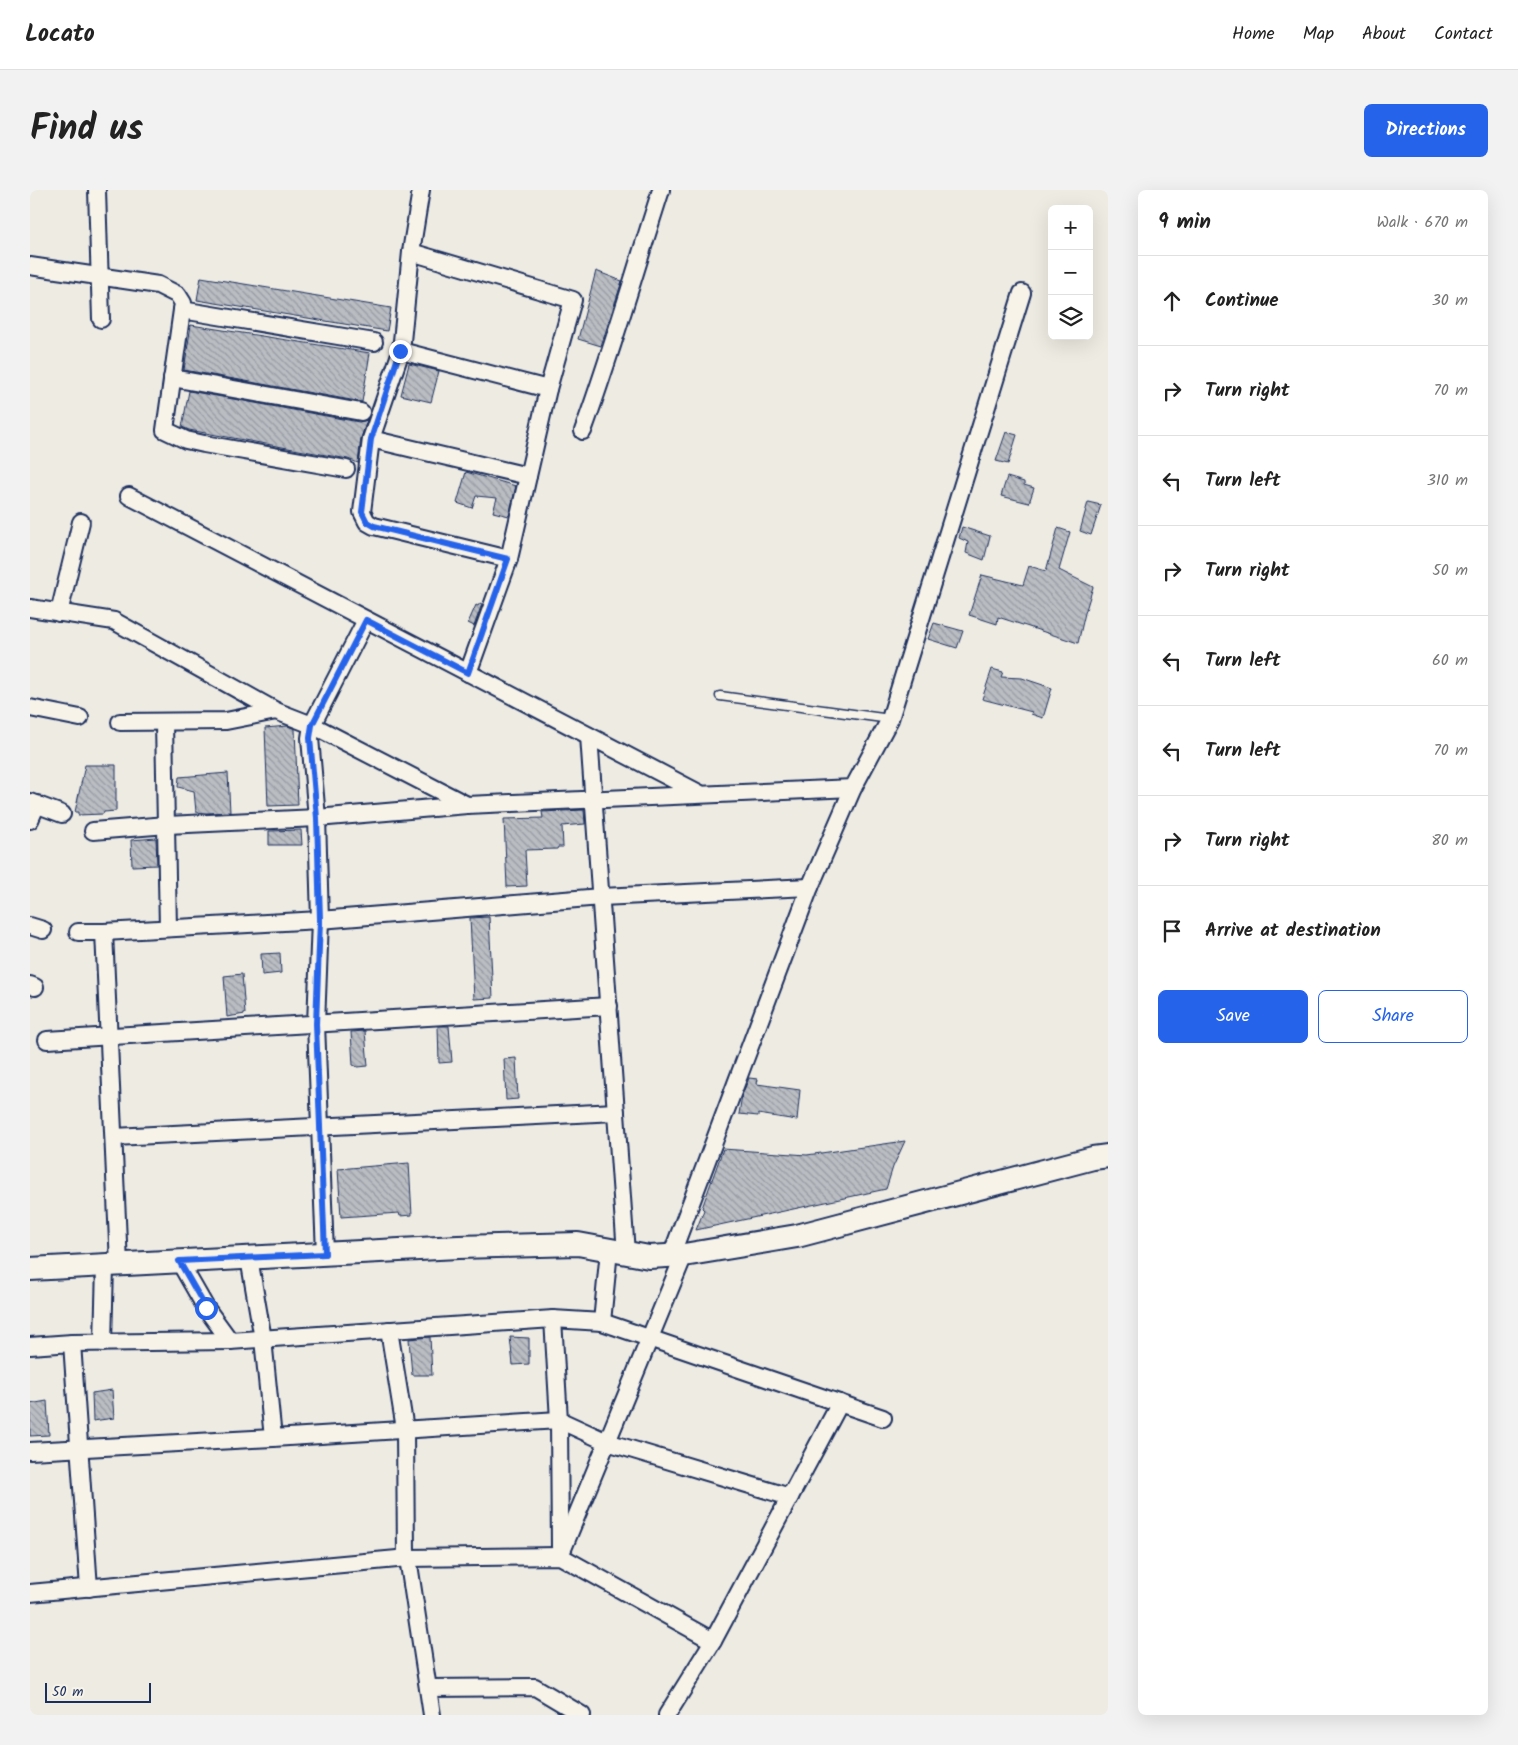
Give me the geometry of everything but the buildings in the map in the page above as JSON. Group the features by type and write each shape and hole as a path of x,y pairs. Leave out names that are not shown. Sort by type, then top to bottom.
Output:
{"street":[{"path":"97,190 101,319"},
{"path":"421,190 411,252 400,351 371,439 362,512 367,522 374,526 508,559"},
{"path":"583,431 604,372 621,313 662,190"},
{"path":"411,252 573,300 548,389 508,559 468,673"},
{"path":"30,266 158,285 178,295 183,303 165,430 186,440 204,444 346,469"},
{"path":"560,1556 650,1338 810,887 853,788 890,719 1022,293"},
{"path":"182,310 374,342"},
{"path":"400,351 548,389"},
{"path":"172,378 361,412"},
{"path":"371,439 528,476"},
{"path":"129,496 700,794"},
{"path":"58,613 81,522"},
{"path":"30,608 114,621 276,711 312,725 467,805"},
{"path":"325,1254 316,1024 320,920 317,818 310,738 312,725 366,620"},
{"path":"30,708 80,718"},
{"path":"120,722 226,721 276,711"},
{"path":"164,723 168,928"},
{"path":"589,736 616,1112 618,1252 602,1322"},
{"path":"93,831 167,825 317,818 467,805 853,788"},
{"path":"30,820 34,803 62,814"},
{"path":"78,932 320,920 601,897 810,887"},
{"path":"103,1343 112,1265 114,1137 104,932"},
{"path":"47,1040 609,1006"},
{"path":"114,1137 616,1112"},
{"path":"30,1269 458,1247 578,1244 649,1257 678,1255 797,1236 1093,1158 1108,1156"},
{"path":"249,1258 263,1339 273,1438"},
{"path":"179,1261 201,1301 230,1341"},
{"path":"552,1319 559,1420 560,1556"},
{"path":"30,1346 72,1343 230,1341 552,1319 602,1322 884,1418"},
{"path":"389,1330 405,1429 406,1557 408,1558 432,1715"},
{"path":"72,1343 90,1588"},
{"path":"667,1715 713,1641 840,1403"},
{"path":"30,1451 559,1420 607,1442 790,1497"},
{"path":"30,1592 408,1558 560,1556 713,1641"},
{"path":"428,1688 535,1687 582,1715"}],"lane":[{"path":"720,696 890,719"}],"route":[{"path":"206,1308 196,1294 179,1261 325,1254 316,1024 320,920 317,818 310,738 312,725 366,620 468,673 508,559 374,526 367,522 362,512 371,439 400,351"}]}
